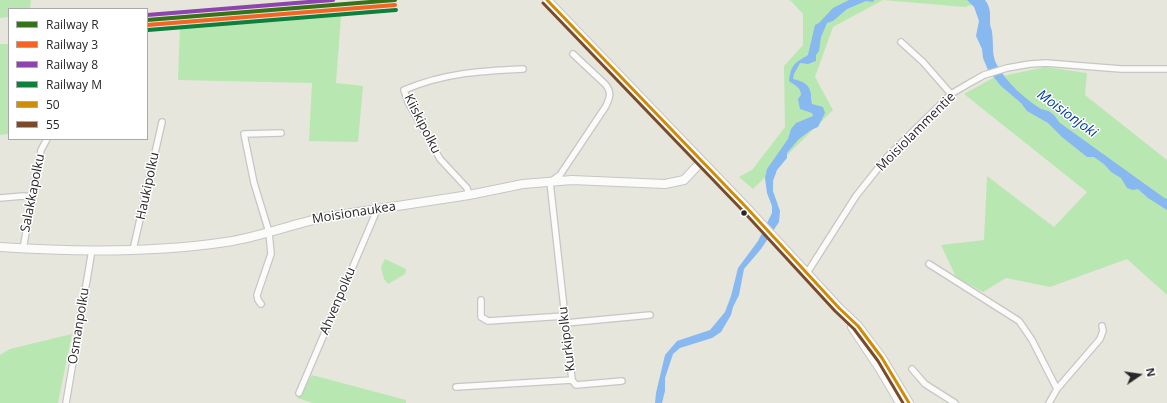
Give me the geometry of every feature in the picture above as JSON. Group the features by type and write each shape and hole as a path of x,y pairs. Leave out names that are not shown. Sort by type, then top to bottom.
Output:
{"street":[{"path":"546,0 758,219 839,308 858,326 882,358 909,403"},
{"path":"901,42 923,62 951,94"},
{"path":"550,182 560,175 606,106 610,97 609,89 605,84 573,54"},
{"name":"Moisiolammentie","path":"807,273 856,196 887,157 951,94 968,84 990,73 1014,66 1046,63 1121,69 1167,70"},
{"name":"Kiiskipolku","path":"469,195 466,188 440,159 408,102 404,90 441,77 472,72 522,69"},
{"name":"Haukipolku","path":"133,250 162,122"},
{"path":"261,304 257,295 271,254 269,232 254,183 244,134 281,132"},
{"name":"Salakkapolku","path":"23,248 41,150 46,140"},
{"name":"Moisionaukea","path":"0,247 133,250 212,244 228,242 326,217 469,195 523,184 572,180 665,184 684,180 702,162"},
{"name":"Kurkipolku","path":"456,387 572,380 550,182"},
{"path":"0,198 23,196 33,197"},
{"name":"Ahvenpolku","path":"299,393 377,210"},
{"name":"Osmanpolku","path":"66,403 92,250"},
{"path":"929,264 1019,321 1032,340 1057,389"},
{"path":"481,300 482,317 488,321 565,316"},
{"path":"839,308 880,369 900,403"},
{"path":"566,323 650,315"},
{"path":"1049,403 1057,389 1100,339 1103,331 1102,326"},
{"path":"912,369 925,384 955,403"},
{"path":"572,380 576,385 622,381"}],"green space":[{"path":"0,0 31,0 30,8 8,8 8,17 0,18"},
{"path":"789,0 883,0 833,27 815,77 833,110 753,189 739,177 752,170 785,127 784,66 803,45 803,14"},
{"path":"883,0 985,0 965,7"},
{"path":"341,16 336,83 363,86 358,142 309,141 312,83 178,80 180,25"},
{"path":"0,44 8,44 8,134 0,135"},
{"path":"1045,67 1087,73 1085,95 1167,160 1167,295 1127,259 1050,287 1006,278 983,292 956,277 941,245 984,240 987,176 1054,227 1087,192 964,94 993,78"},
{"path":"385,259 406,269 405,274 388,284 384,279 381,267"},
{"path":"72,334 58,403 0,403 0,355 10,349"},
{"path":"312,375 406,400 406,403 313,403 297,398"}],"water":[{"path":"849,0 874,0 873,2 866,1 847,9 833,21 827,23 821,37 819,51 816,55 816,61 808,64 800,63 794,74 793,79 802,82 809,87 812,104 823,107 825,113 818,127 811,130 799,139 787,153 787,158 777,170 773,181 773,191 780,211 779,222 761,249 744,269 739,295 731,315 721,332 712,338 680,348 673,354 665,378 665,391 662,403 655,403 665,355 677,341 710,330 725,312 731,296 738,268 758,241 772,213 772,206 767,193 765,178 767,169 788,139 791,129 796,123 813,116 812,113 800,109 798,99 801,92 797,86 789,81 792,67 808,55 815,25 819,23 833,8"},
{"path":"967,0 985,0 987,3 990,11 990,24 995,61 1001,72 1011,84 1035,105 1051,113 1060,123 1167,199 1167,210 1148,198 1138,189 1133,190 1127,188 1121,178 1111,172 1105,165 1094,157 1087,157 1062,137 1048,123 1027,111 1021,103 1001,86 988,70 983,58 982,49 976,36 979,21 974,7"}],"rail line":[{"name":"8","path":"148,15 333,0"},
{"name":"R","path":"148,20 395,0"},
{"name":"3","path":"148,25 395,5"},
{"name":"M","path":"148,30 396,10"}],"transit line":[{"name":"50","path":"547,0 746,207 839,308 858,326 882,358 909,403"},
{"name":"55","path":"543,3 742,210 835,311 854,329 878,361 903,403"}],"water label":[{"name":"Moisionjoki","path":"1067,114"}]}
